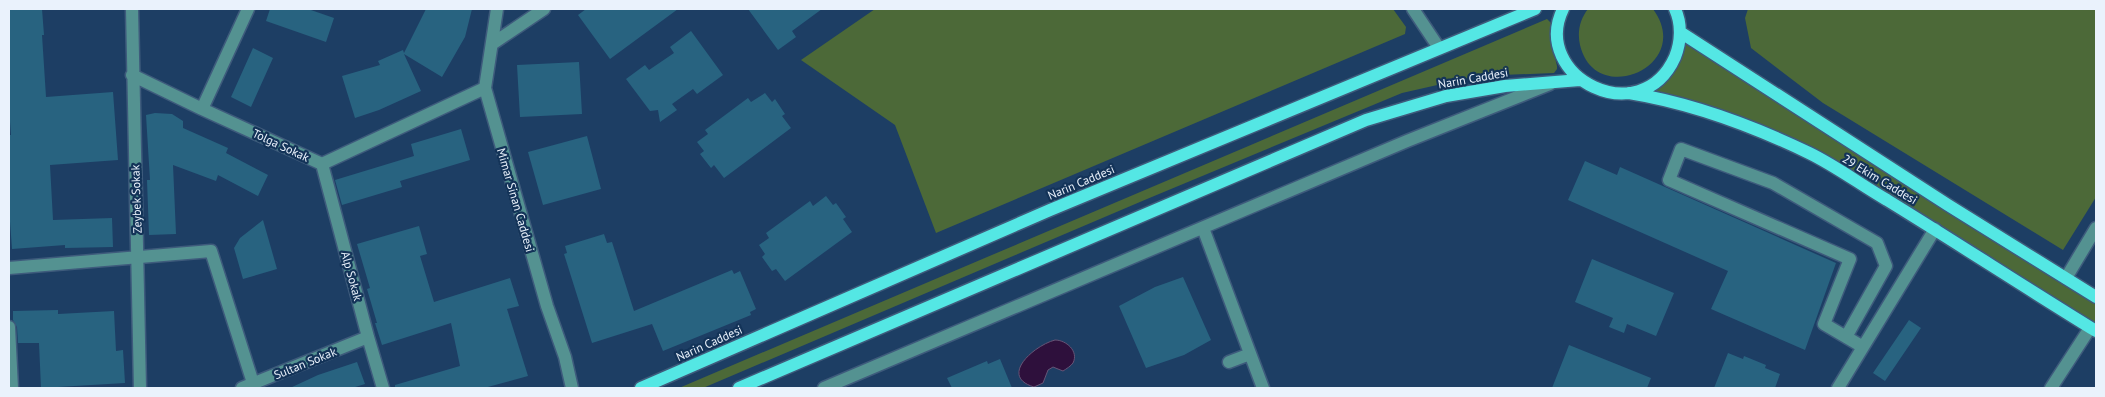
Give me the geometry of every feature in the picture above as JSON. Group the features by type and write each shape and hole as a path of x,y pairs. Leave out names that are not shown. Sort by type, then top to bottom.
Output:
{"main road":[{"name":"Narin Caddesi","path":"641,388 1050,210 1535,9"},
{"path":"1563,9 1558,32 1560,50 1568,66 1580,80"},
{"path":"1629,93 1646,88 1660,78 1671,65 1678,49 1680,32 1678,10"},
{"name":"29 Ekim Caddesi","path":"1680,32 1932,195 2096,297"},
{"name":"Narin Caddesi","path":"739,388 1366,120 1446,96 1505,86 1580,80"},
{"name":"29 Ekim Caddesi","path":"1580,80 1595,89 1612,93 1629,93 1662,98 1752,128 1810,153 2093,329"}],"street":[{"name":"Zeybek Sokak","path":"132,9 140,388"},
{"path":"202,109 248,9"},
{"name":"Mimar Sinan Caddesi","path":"498,9 485,88 547,306 565,357 572,388"},
{"path":"492,44 544,9"},
{"path":"1413,9 1439,48"},
{"name":"Tolga Sokak","path":"132,74 202,109 322,164 485,88"},
{"path":"824,388 1408,141 1554,82"},
{"path":"1846,337 1886,266 1877,243 1773,183 1681,149 1669,180 1850,259 1824,324 1846,337 1863,347"},
{"name":"Alp Sokak","path":"322,164 383,388"},
{"path":"1203,228 1263,388"},
{"path":"2066,278 2096,228"},
{"path":"1838,388 1935,229"},
{"path":"9,268 137,259 211,251 248,386"},
{"path":"9,327 12,388"},
{"path":"2051,388 2093,329"},
{"name":"Sultan Sokak","path":"248,386 368,337"},
{"path":"1230,362 1250,354"}],"green space":[{"path":"875,9 1393,9 1406,27 1405,34 936,233 895,125 801,60"},
{"path":"1588,9 1653,9 1663,30 1661,48 1652,62 1638,72 1621,77 1604,74 1589,64 1580,45 1579,35 1581,21"},
{"path":"1748,9 2096,9 2096,197 2063,250 1823,103 1751,48 1745,18"},
{"path":"1547,19 1551,23 1551,41 1557,66 1554,73 1477,76 1402,93 703,388 679,388"},
{"path":"1685,41 2096,302 2096,325 1812,148 1700,103 1653,90 1675,69"}],"shaded area":[{"path":"1055,340 1067,344 1073,350 1073,363 1063,371 1053,367 1048,370 1043,383 1034,387 1024,382 1019,376 1024,361 1038,348"}],"building":[{"path":"9,9 42,9 46,97 113,92 118,160 50,165 53,220 112,218 113,247 65,248 65,245 12,249 9,208 9,135 11,135 9,108"},
{"path":"270,9 308,9 334,18 326,42 266,21"},
{"path":"426,9 472,9 465,37 442,77 404,54 421,91 379,110 355,118 342,76 380,65 378,61 403,50 404,53"},
{"path":"586,9 678,9 610,59 578,15"},
{"path":"748,9 822,9 792,31 796,37 778,50"},
{"path":"691,31 723,75 697,94 693,89 672,104 677,110 660,122 658,110 650,111 626,79 645,65 649,70 674,53 670,47"},
{"path":"253,48 273,58 251,107 231,97"},
{"path":"579,62 582,114 520,117 517,65"},
{"path":"765,93 772,102 775,99 785,114 782,116 791,128 724,178 714,165 711,168 700,154 704,151 697,142 708,134 705,130 748,98 751,102"},
{"path":"155,113 172,114 183,121 183,128 228,148 226,153 268,175 258,196 218,175 216,181 173,165 176,234 149,235 147,180 150,180 146,115"},
{"path":"461,129 470,160 400,181 402,187 342,205 335,180 414,156 411,144"},
{"path":"587,136 601,189 543,205 528,152"},
{"path":"1585,161 1617,175 1620,167 1836,263 1805,350 1711,309 1728,271 1568,200"},
{"path":"826,196 833,205 836,203 846,217 843,219 852,232 785,281 776,269 772,271 762,257 765,254 759,245 769,238 766,233 810,201 813,206"},
{"path":"263,220 277,269 243,279 234,248 240,238"},
{"path":"419,226 427,254 420,256 434,302 510,278 519,306 507,309 528,376 484,388 395,388 395,385 460,366 451,323 382,345 375,323 377,323 367,289 370,288 357,244"},
{"path":"604,234 607,243 612,242 634,311 732,270 734,274 740,271 756,309 750,312 751,315 663,351 652,324 592,343 564,254 567,253 565,246"},
{"path":"1592,259 1674,293 1656,336 1627,324 1624,333 1609,327 1613,318 1575,302"},
{"path":"1183,277 1211,340 1184,355 1146,368 1119,306 1155,287"},
{"path":"58,310 58,314 114,311 116,351 123,350 125,383 41,388 39,343 18,343 13,311"},
{"path":"1909,320 1921,328 1885,381 1873,373"},
{"path":"1569,345 1651,378 1647,388 1552,388"},
{"path":"1728,353 1743,359 1744,356 1766,365 1765,368 1780,374 1775,388 1714,388"},
{"path":"1000,359 1012,388 952,388 947,378 987,361 988,364"},
{"path":"357,362 365,384 352,388 290,388 318,375"}]}
